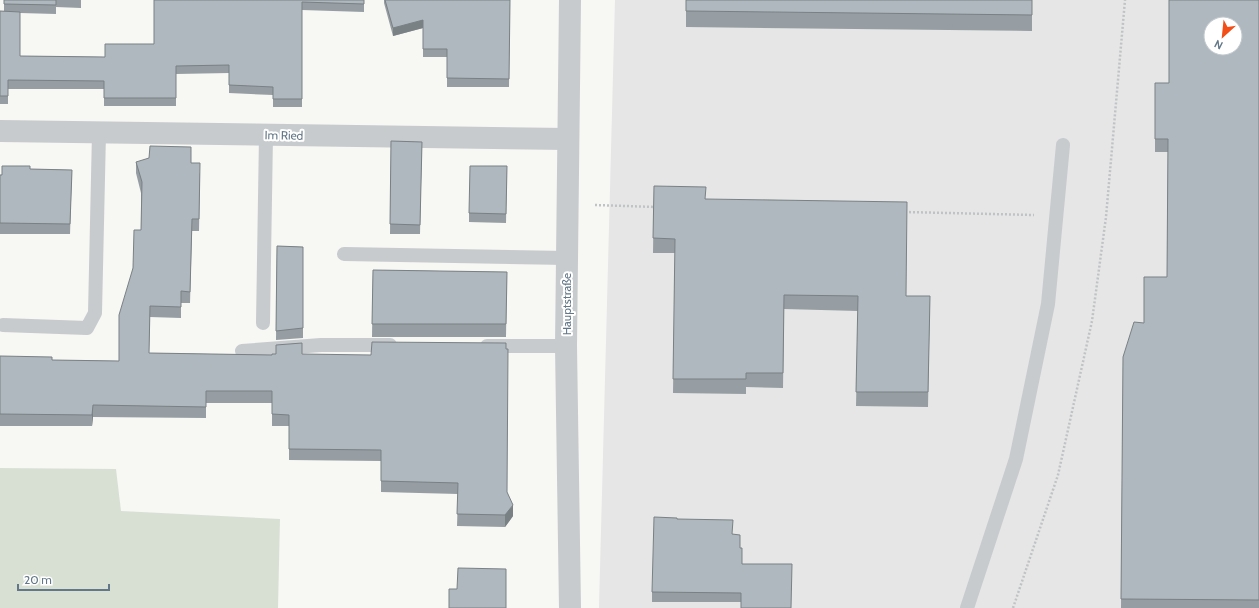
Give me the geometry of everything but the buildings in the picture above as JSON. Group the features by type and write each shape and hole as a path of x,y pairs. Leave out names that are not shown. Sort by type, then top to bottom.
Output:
{"street":[{"name":"Hauptstraße","path":"570,0 566,346 570,608"},
{"name":"Im Ried","path":"0,131 568,139"}],"lane":[{"path":"2,325 87,328 95,313 99,133"},
{"path":"264,323 266,135"},
{"path":"967,608 1016,459 1048,304 1063,145"},
{"path":"344,254 567,258"},
{"path":"242,351 321,344 400,345"},
{"path":"471,346 566,346"}],"path":[{"path":"1012,608 1058,475 1092,321 1106,217 1125,0"},
{"path":"568,205 663,207"},
{"path":"899,212 1056,216"}],"shaded area":[{"path":"615,0 1259,0 1259,608 599,608"},
{"path":"0,468 116,469 121,511 280,519 278,608 0,608"}]}
